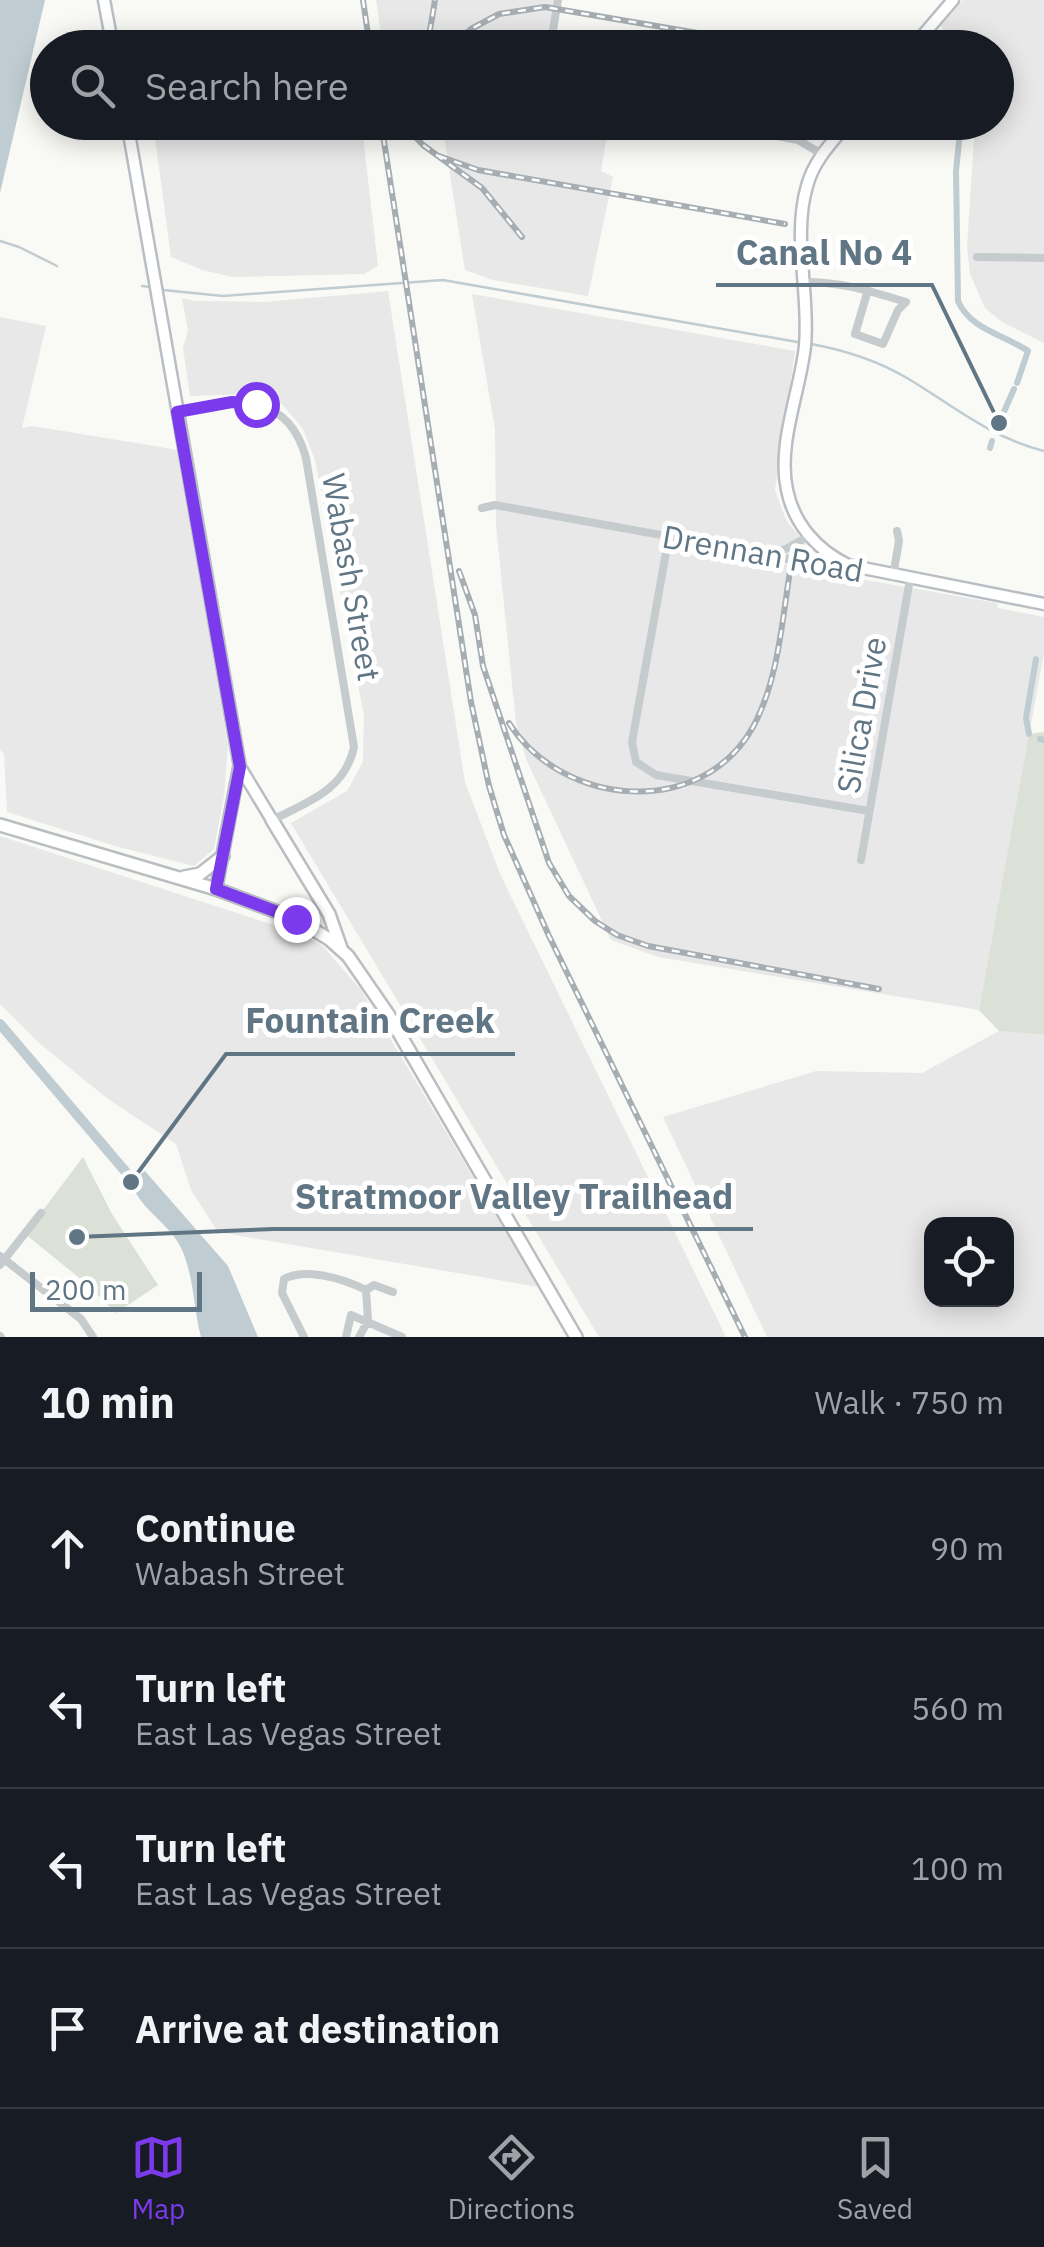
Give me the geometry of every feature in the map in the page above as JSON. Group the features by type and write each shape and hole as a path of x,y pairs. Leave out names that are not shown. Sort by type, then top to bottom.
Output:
{"main road":[{"path":"272,820 329,914 340,948"},
{"path":"0,825 216,889 296,919 340,948 359,968 388,1014 576,1337"},
{"path":"178,878 200,874 223,856"}],"street":[{"path":"104,0 110,30"},
{"path":"927,30 953,0"},
{"path":"553,30 557,1"},
{"path":"130,140 240,767 216,889"},
{"path":"798,140 822,154"},
{"path":"834,140 811,173 804,200 806,330 785,470 789,497 808,536 848,565"},
{"path":"977,257 1044,258"},
{"path":"804,282 840,282 868,290 906,302 898,310 883,344 855,334 868,290"},
{"name":"Wabash Street","path":"177,412 232,402 265,407 294,429 306,458 354,747 348,768 329,790 272,820"},
{"name":"Drennan Road","path":"482,508 495,505 830,568 848,565 1044,604"},
{"path":"893,576 897,532"},
{"path":"669,536 632,742 636,762 656,775 869,812"},
{"path":"766,554 786,549 808,536"},
{"name":"Silica Drive","path":"862,860 910,579"},
{"path":"240,767 272,820"},
{"path":"42,1213 1,1261 81,1318 93,1337"},
{"path":"304,1337 282,1293 284,1280 296,1273 350,1282 366,1290"},
{"path":"366,1290 374,1285 392,1292"},
{"path":"358,1337 368,1321 366,1290"},
{"path":"346,1337 351,1315 402,1337"}],"shaded area":[{"path":"0,0 45,0 38,30 30,30 30,64 0,193"},
{"path":"376,0 554,0 552,30 380,30"},
{"path":"963,0 1044,0 1044,343 1002,322 985,308 970,274 967,247 974,140 1014,140 1014,30 943,30 941,26"},
{"path":"155,140 363,140 378,266 364,274 233,277 171,257"},
{"path":"445,140 606,140 601,171 613,177 588,296 493,280 465,270"},
{"path":"388,291 465,782 500,874 726,1337 599,1337 291,823 347,791 363,762 364,716 315,460 303,429 282,404 250,394 190,396 183,348 188,331 182,298 265,302"},
{"path":"472,294 795,351 775,490 786,520 817,558 860,579 997,603 998,608 1044,617 1044,653 979,1010 658,957 611,940 526,759 516,723 496,525 495,429"},
{"path":"0,317 46,326 22,428 33,426 178,450 228,746 214,849 194,866 7,812 4,754 0,750"},
{"path":"1044,732 1044,1035 999,1031 979,1010 1029,734"},
{"path":"0,836 301,934 321,944 361,990 539,1287 218,1232 191,1190 176,1144 108,1099 40,1044 0,1004"},
{"path":"999,1031 1044,1035 1044,1337 767,1337 663,1117 816,1071 922,1073"},
{"path":"83,1157 112,1214 158,1285 116,1313 25,1234"},
{"path":"145,1171 228,1266 258,1337 201,1337 184,1255 173,1236 140,1200 131,1182"}],"waterway":[{"path":"959,140 958,301 979,325 1028,351 1017,383"},
{"path":"0,241 57,266"},
{"path":"163,290 223,296 443,280 803,343"},
{"path":"142,286 150,287"},
{"path":"811,344 884,366 989,429 1044,451"},
{"path":"999,423 1014,389"},
{"path":"990,448 992,441"},
{"path":"1029,734 1026,718 1036,659"},
{"path":"1040,739 1044,740"},
{"path":"0,1024 142,1191"}],"railway":[{"path":"363,0 367,30"},
{"path":"430,30 435,0"},
{"path":"470,30 499,14 545,7 680,30"},
{"path":"384,140 471,702 489,786 504,835 549,936 745,1337"},
{"path":"418,140 482,188 522,237"},
{"path":"439,156 478,170 785,224"},
{"path":"459,571 475,615 483,666 549,863 569,896 595,921 617,935 648,946 879,989"},
{"path":"509,723 533,751 562,772 596,786 631,791 667,789 700,777 730,757 753,727 761,709 778,651 790,571"}],"place":[{"name":"Canal No 4","path":"999,423"},
{"name":"Fountain Creek","path":"131,1182"},
{"name":"Stratmoor Valley Trailhead","path":"77,1237"}],"route":[{"path":"256,404 232,402 177,412 240,767 216,889 296,919"}]}
